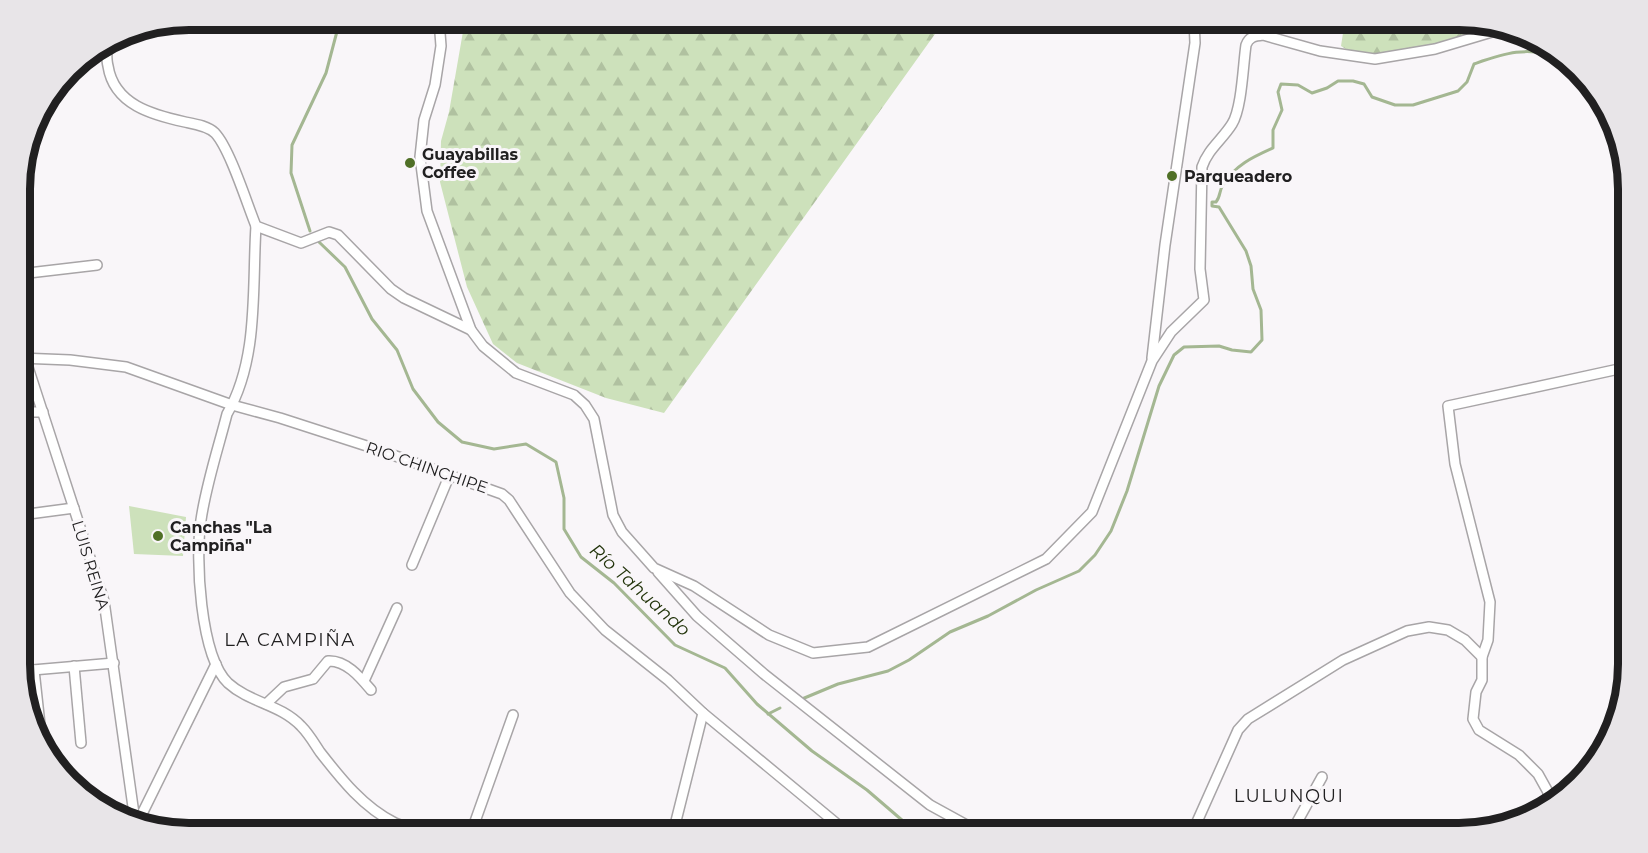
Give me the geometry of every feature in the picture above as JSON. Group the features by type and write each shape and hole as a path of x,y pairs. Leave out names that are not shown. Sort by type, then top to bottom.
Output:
{"street":[{"path":"440,30 441,46 435,85 424,120 420,157 428,211 471,330 483,346 516,373 574,395 585,405 594,419 613,515 622,532 697,616 764,674 930,805 963,823"},
{"path":"1152,361 1168,223 1195,43 1194,30"},
{"path":"654,568 694,585 769,635 813,653 868,646 1046,559 1092,512 1152,361 1171,332 1204,300 1200,269 1202,167 1206,155 1231,125 1236,115 1248,39 1263,35 1320,51 1375,58 1435,49 1489,33"},
{"path":"107,52 108,67 114,84 133,106 159,117 198,124 213,131 223,144 256,226 254,311 246,361 227,414 201,520 198,555 206,629 216,664 221,675 229,684 250,698 284,711 301,726 347,784 372,810 395,823"},
{"path":"256,226 301,243 333,232 391,289 404,298 471,330"},
{"path":"30,273 97,265"},
{"name":"RIO CHINCHIPE","path":"30,358 70,360 126,367 232,405 291,421 450,474 502,494 509,500 570,593 605,630 668,680 703,713 836,823"},
{"path":"1548,796 1538,774 1519,755 1479,730 1473,719 1476,692 1482,680 1482,657 1489,633 1490,602 1455,464 1448,406 1618,369"},
{"name":"LUIS REINA","path":"30,377 104,601 136,814"},
{"path":"30,412 43,412"},
{"path":"412,565 450,474"},
{"path":"30,514 74,508"},
{"path":"364,681 397,608"},
{"path":"1196,823 1238,730 1248,719 1343,660 1407,631 1428,627 1448,630 1465,640 1482,657"},
{"path":"266,704 284,687 313,679 328,661 343,663 371,690"},
{"path":"30,670 114,663"},
{"path":"140,815 216,664"},
{"path":"74,666 81,743"},
{"path":"34,670 39,717"},
{"path":"676,823 703,713"},
{"path":"479,823 513,715"},
{"path":"1297,823 1322,777"}],"green space":[{"path":"463,30 938,30 664,413 606,398 517,363 493,344 467,287 440,182 441,141 449,112"},
{"path":"1343,30 1480,31 1435,48 1372,56 1352,53 1341,46"},
{"name":"Canchas \"La Campiña\"","path":"129,506 186,517 183,556 134,554"}],"waterway":[{"name":"Río Tahuando","path":"310,231 291,173 292,145 326,73 337,30"},
{"path":"802,699 838,684 888,671 909,660 950,632 1079,571 1095,555 1111,531 1127,491 1159,386 1174,355 1184,347 1219,346 1251,352 1262,340 1261,310 1253,289 1251,266 1246,251 1219,207 1212,206 1212,202 1216,202 1219,198 1223,185 1233,172 1252,158 1273,148 1273,130 1282,110 1278,92 1281,84 1298,85 1312,93 1338,81 1353,81 1364,84 1372,97 1395,105 1413,105 1458,91 1467,82 1474,64 1515,52 1543,54"},
{"name":"Río Tahuando","path":"319,242 345,267 372,319 397,350 413,389 438,422 462,442 494,449 526,444 556,462 564,498 564,529 581,557 614,583 675,645 725,668 757,704 812,751 867,790 905,823"},
{"path":"768,714 780,708"}],"place":[{"name":"Guayabillas Coffee","path":"410,163"},
{"name":"Parqueadero","path":"1172,176"},
{"name":"Canchas \"La Campiña\"","path":"158,536"}],"district":[{"name":"LA CAMPIÑA","path":"290,640"},
{"name":"LULUNQUI","path":"1289,796"}]}
